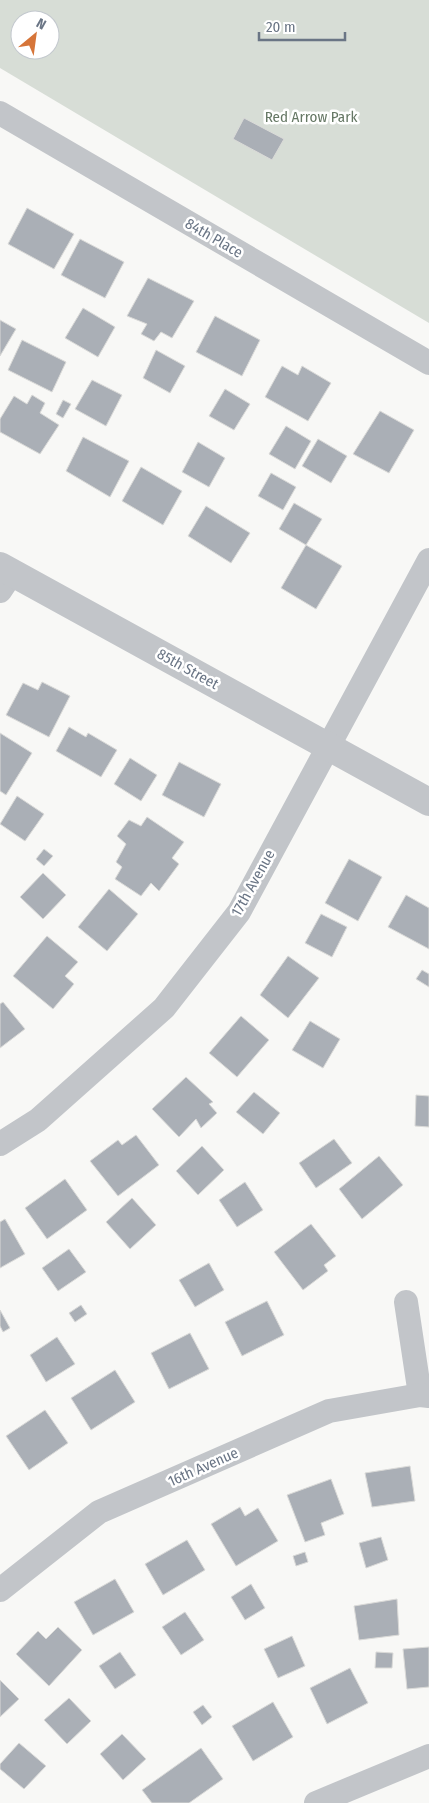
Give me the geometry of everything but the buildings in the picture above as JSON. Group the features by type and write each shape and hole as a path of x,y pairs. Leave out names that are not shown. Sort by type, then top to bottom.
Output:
{"street":[{"name":"84th Place","path":"0,113 429,363"},
{"name":"17th Avenue","path":"0,1144 38,1120 164,1008 239,912 429,560"},
{"name":"85th Street","path":"4,576 328,745 429,802"},
{"path":"406,1302 424,1396"},
{"name":"16th Avenue","path":"0,1590 99,1512 329,1411 424,1396"},
{"path":"316,1803 429,1756"}],"green space":[{"name":"Red Arrow Park","path":"0,0 429,0 429,323 0,68"}]}
